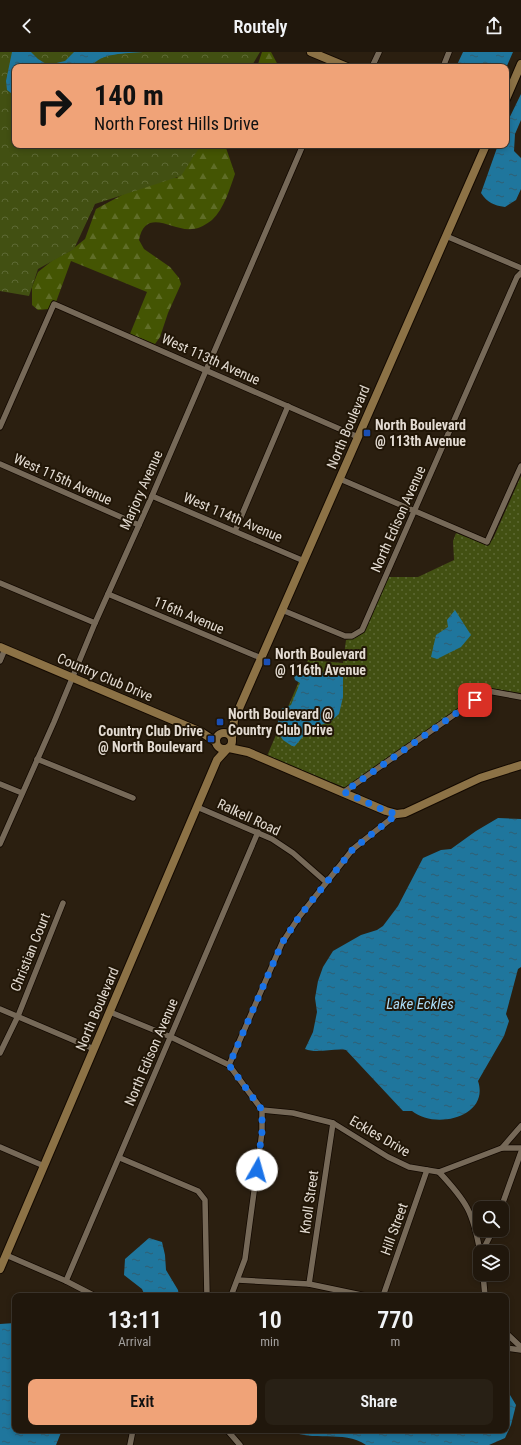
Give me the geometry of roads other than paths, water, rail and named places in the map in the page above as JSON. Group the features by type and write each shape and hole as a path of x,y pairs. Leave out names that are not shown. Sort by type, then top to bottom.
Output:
{"street":[{"path":"312,52 335,64"},
{"path":"373,64 379,52"},
{"path":"444,64 450,52"},
{"path":"509,92 521,64"},
{"name":"Marjory Avenue","path":"0,844 302,148"},
{"name":"North Boulevard","path":"0,1269 217,760 219,739 234,720 485,148"},
{"path":"446,236 521,268"},
{"name":"North Edison Avenue","path":"282,610 345,636 352,636 362,630 517,277 521,273"},
{"name":"West 113th Avenue","path":"0,427 54,304 358,437"},
{"path":"235,531 288,406"},
{"name":"West 115th Avenue","path":"0,464 139,525"},
{"path":"340,479 487,542 521,466"},
{"name":"West 114th Avenue","path":"152,496 304,561"},
{"path":"0,583 95,623"},
{"name":"116th Avenue","path":"108,594 261,658"},
{"path":"0,661 3,648"},
{"name":"Country Club Drive","path":"3,648 219,739"},
{"path":"344,792 488,691 521,697"},
{"name":"North Boulevard","path":"232,739 234,720"},
{"path":"248,752 232,739 229,734 219,739 222,749 248,752 386,811 397,814 405,813 480,778 521,765"},
{"path":"228,749 232,745 232,739"},
{"name":"North Boulevard","path":"217,760 228,749"},
{"path":"37,759 133,798"},
{"path":"0,784 22,793"},
{"name":"Ralkell Road","path":"197,807 258,832 293,853 326,882"},
{"path":"229,1065 282,943 299,917 353,849 397,814"},
{"name":"North Edison Avenue","path":"66,1281 120,1158 258,832"},
{"name":"Christian Court","path":"0,1053 18,1016 63,903"},
{"path":"0,1009 94,1049"},
{"path":"110,1012 171,1037 229,1065 262,1110 262,1132 245,1259 232,1293"},
{"name":"Eckles Drive","path":"262,1110 293,1113 333,1124 388,1157 409,1167 439,1172"},
{"name":"Knoll Street","path":"310,1284 333,1124"},
{"path":"502,1148 521,1126"},
{"path":"0,1147 44,1166"},
{"path":"480,1245 475,1222 462,1197 439,1172 502,1148 521,1148"},
{"path":"504,1201 521,1152"},
{"path":"120,1158 198,1191 205,1200 207,1293"},
{"name":"Hill Street","path":"383,1293 428,1170"},
{"path":"6,1255 66,1281 89,1293"},
{"path":"238,1280 310,1284 352,1293"},
{"path":"484,1281 485,1293"},
{"path":"509,1336 521,1348"},
{"path":"509,1348 521,1348"},
{"path":"130,1445 132,1433"},
{"path":"230,1433 240,1445"}],"water":[{"path":"12,52 31,52 46,64 12,64 12,94 7,90 6,81"},
{"path":"74,52 143,52 107,56 93,64 52,64 65,61"},
{"path":"463,52 513,52 508,64 457,64"},
{"path":"521,94 521,120 515,134 514,151 521,158 521,189 516,200 505,207 491,203 481,193 497,148 509,148 509,119"},
{"path":"455,610 471,635 461,647 437,659 431,657 436,635 448,627 447,620"},
{"path":"333,668 343,677 343,697 339,714 330,722 310,728 295,746 292,746 283,740 276,730 279,710 291,705 300,683 295,680 294,676 313,673 320,674"},
{"name":"Lake Eckles","path":"498,818 521,819 521,967 518,969 506,1014 509,1021 504,1036 478,1081 480,1093 476,1104 458,1117 434,1119 422,1117 412,1111 403,1111 346,1050 315,1051 305,1049 313,1032 317,1012 315,998 318,981 323,967 333,951 361,935 377,930 383,926 398,906 423,858 441,850 451,849 476,831"},
{"path":"149,1238 162,1242 166,1270 178,1293 144,1293 142,1289 124,1275 125,1259"},
{"path":"12,1323 12,1433 61,1433 56,1445 0,1445 0,1324"},
{"path":"509,1394 516,1405 509,1429"},
{"path":"296,1433 507,1433 505,1438 489,1445 366,1445 357,1440 348,1438"}],"place":[{"name":"North Boulevard @ 113th Avenue","path":"367,433"},
{"name":"North Boulevard @ 116th Avenue","path":"267,662"},
{"name":"North Boulevard @ Country Club Drive","path":"220,722"},
{"name":"Country Club Drive @ North Boulevard","path":"211,739"}]}
